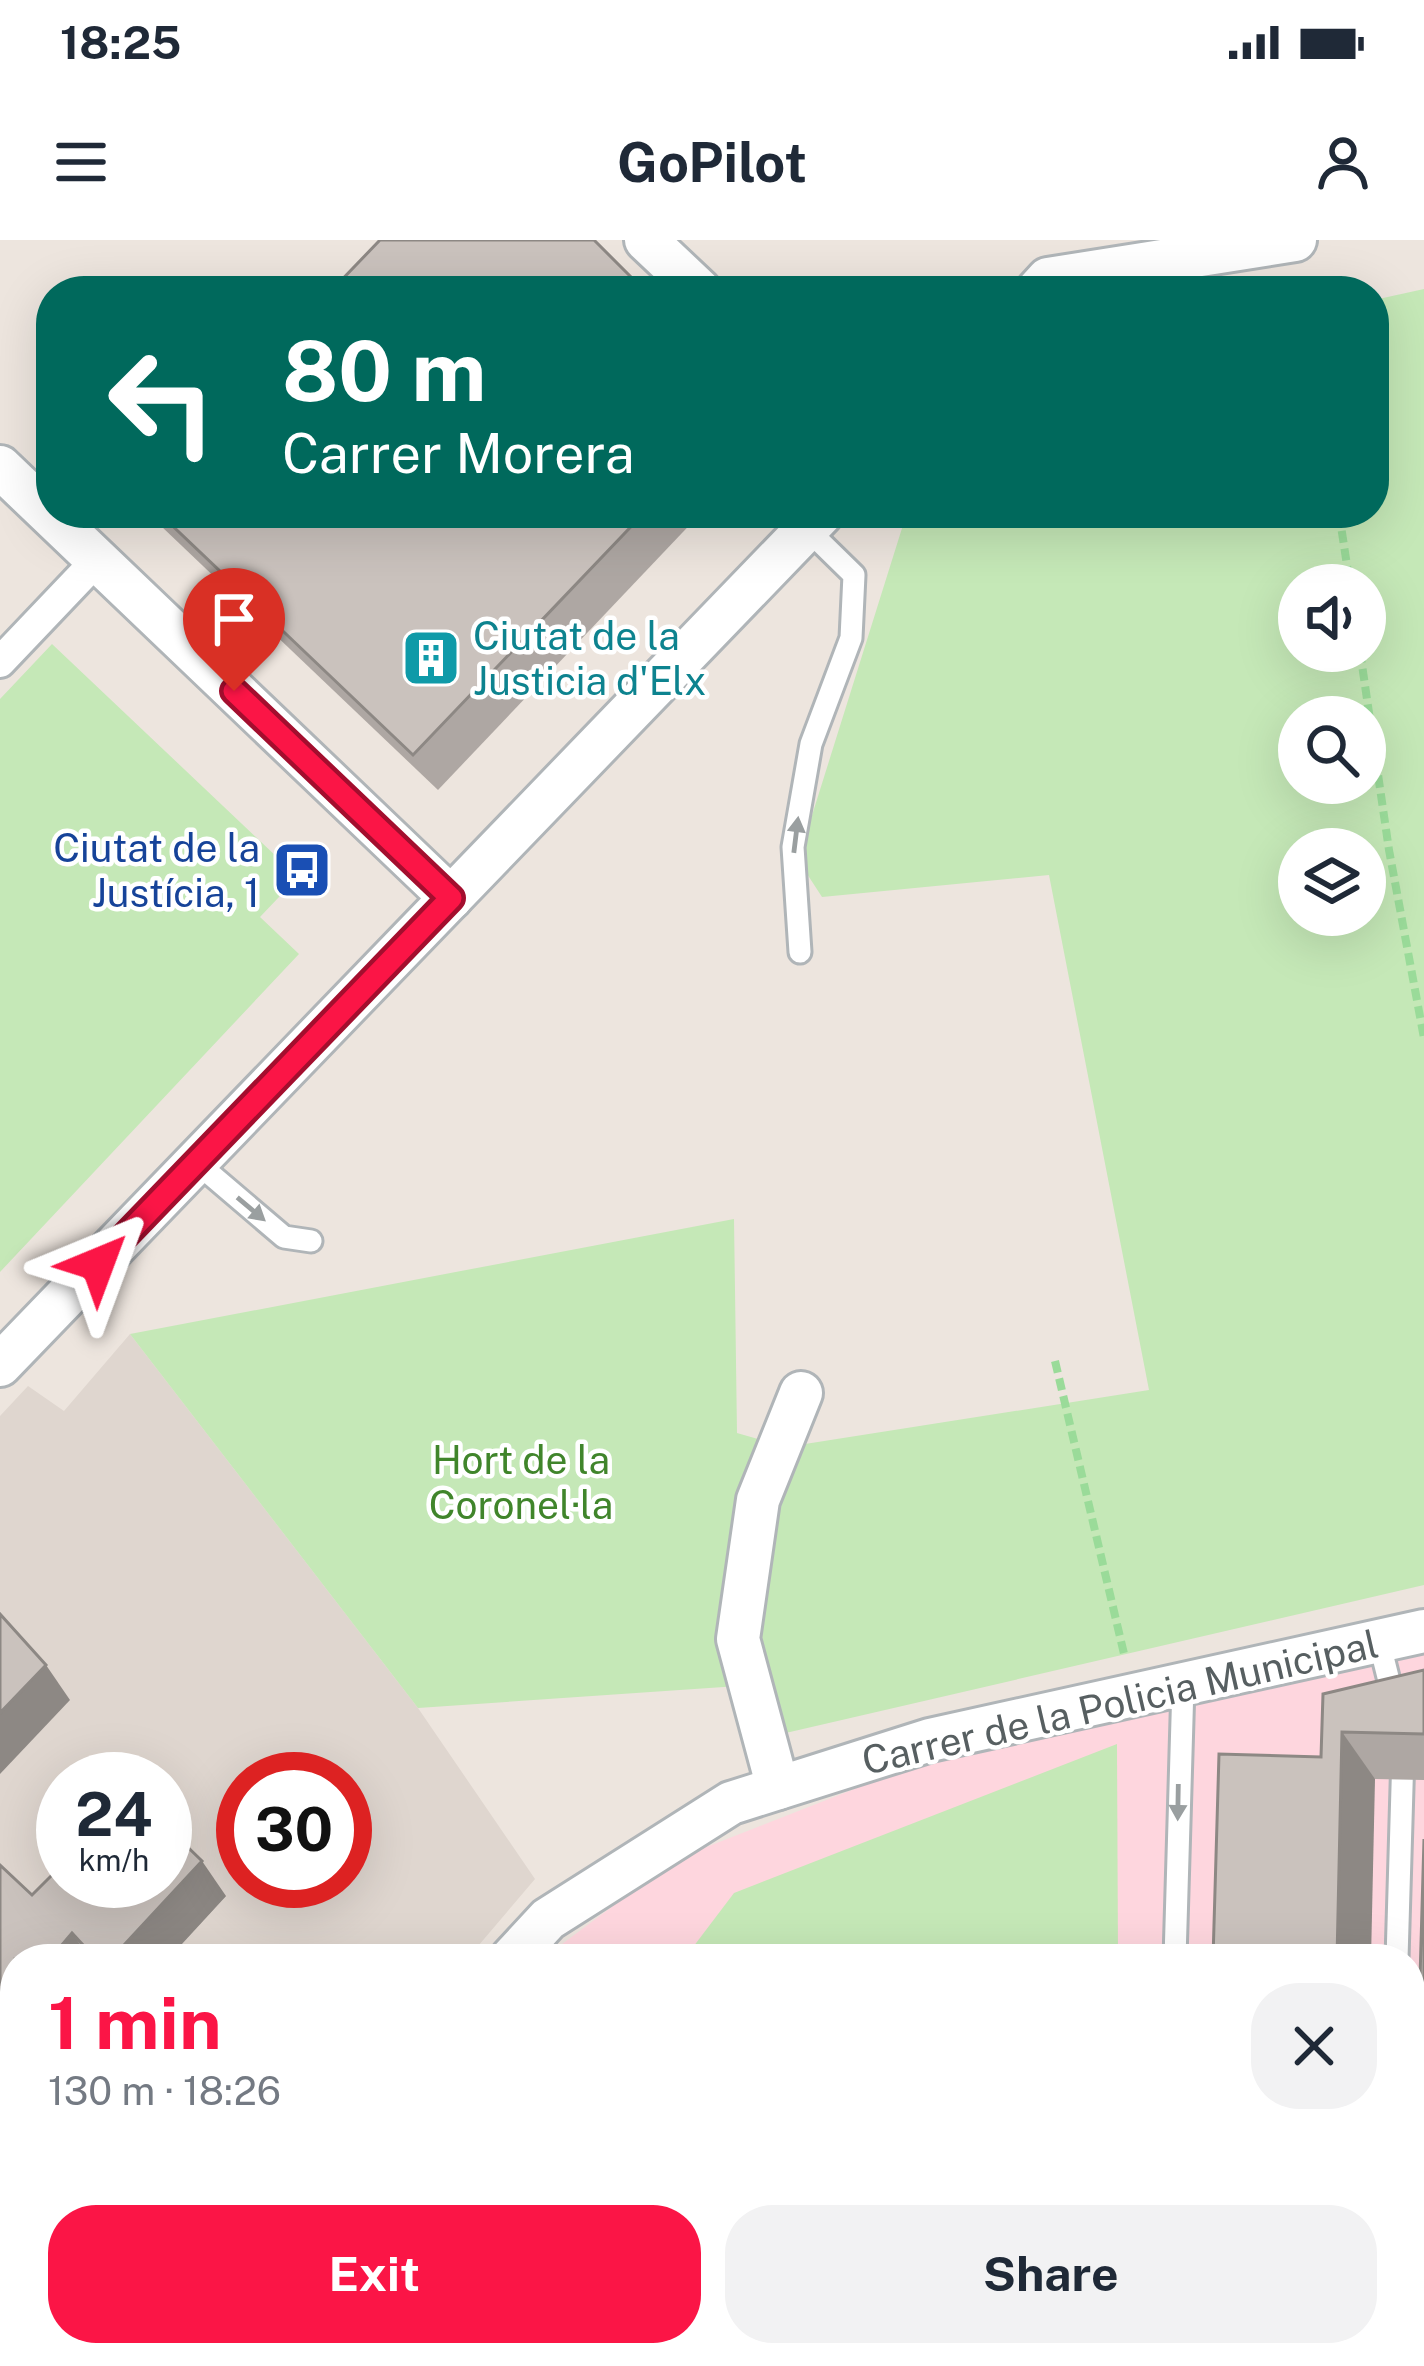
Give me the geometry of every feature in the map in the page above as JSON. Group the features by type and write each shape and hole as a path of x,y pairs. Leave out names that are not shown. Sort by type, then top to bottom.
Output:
{"street":[{"path":"646,240 684,276"},
{"path":"1043,270 1295,240"},
{"path":"0,467 36,502"},
{"path":"64,528 451,898"},
{"path":"0,1365 808,528"},
{"path":"0,662 97,560"},
{"path":"778,1788 738,1639 758,1500 801,1393"},
{"name":"Carrer de la Policia Municipal","path":"525,1944 548,1919 731,1804 930,1740 1424,1631"}],"lane":[{"path":"800,952 793,848 811,744 851,638 854,574 820,528"},
{"path":"196,1162 284,1237 311,1241"},
{"path":"1379,1641 1414,1789 1398,1944"},
{"path":"1175,1944 1183,1685"},
{"path":"1399,1724 1424,1706"}],"path":[{"path":"1341,528 1347,564"},
{"path":"1363,672 1424,1038"},
{"path":"1055,1361 1133,1694"}],"shaded area":[{"path":"130,1334 418,1708 535,1879 480,1944 0,1944 0,1416 28,1386 64,1411"},
{"path":"1424,1645 1424,1944 562,1944 676,1859 926,1761"}],"green space":[{"name":"Hort de la Coronel·la","path":"1424,289 1424,1585 777,1735 753,1685 418,1708 130,1334 734,1219 737,1433 786,1447 1149,1390 1049,875 822,897 798,860 902,528 1389,528 1389,297"},
{"path":"52,644 298,877 260,917 299,954 0,1272 0,699"},
{"path":"1117,1744 1118,1944 695,1944 734,1893"}],"building":[{"path":"380,240 594,240 630,276 345,276"},
{"name":"Ciutat de la Justicia d'Elx","path":"175,528 630,528 413,755"},
{"path":"0,1614 46,1665 0,1713"},
{"path":"1424,1670 1424,1734 1342,1732 1337,1944 1213,1944 1219,1754 1321,1757 1323,1694"},
{"path":"1424,1839 1424,1944 1421,1944"},
{"path":"192,1851 202,1861 192,1872"},
{"path":"0,1865 32,1895 36,1891 36,1908 158,1908 125,1944 82,1944 72,1933 63,1944 0,1944"}],"place":[{"name":"Ciutat de la Justicia d'Elx","path":"431,658"},
{"name":"Ciutat de la Justícia, 1","path":"302,870"}],"route":[{"path":"98,1264 451,898 234,691"}]}
